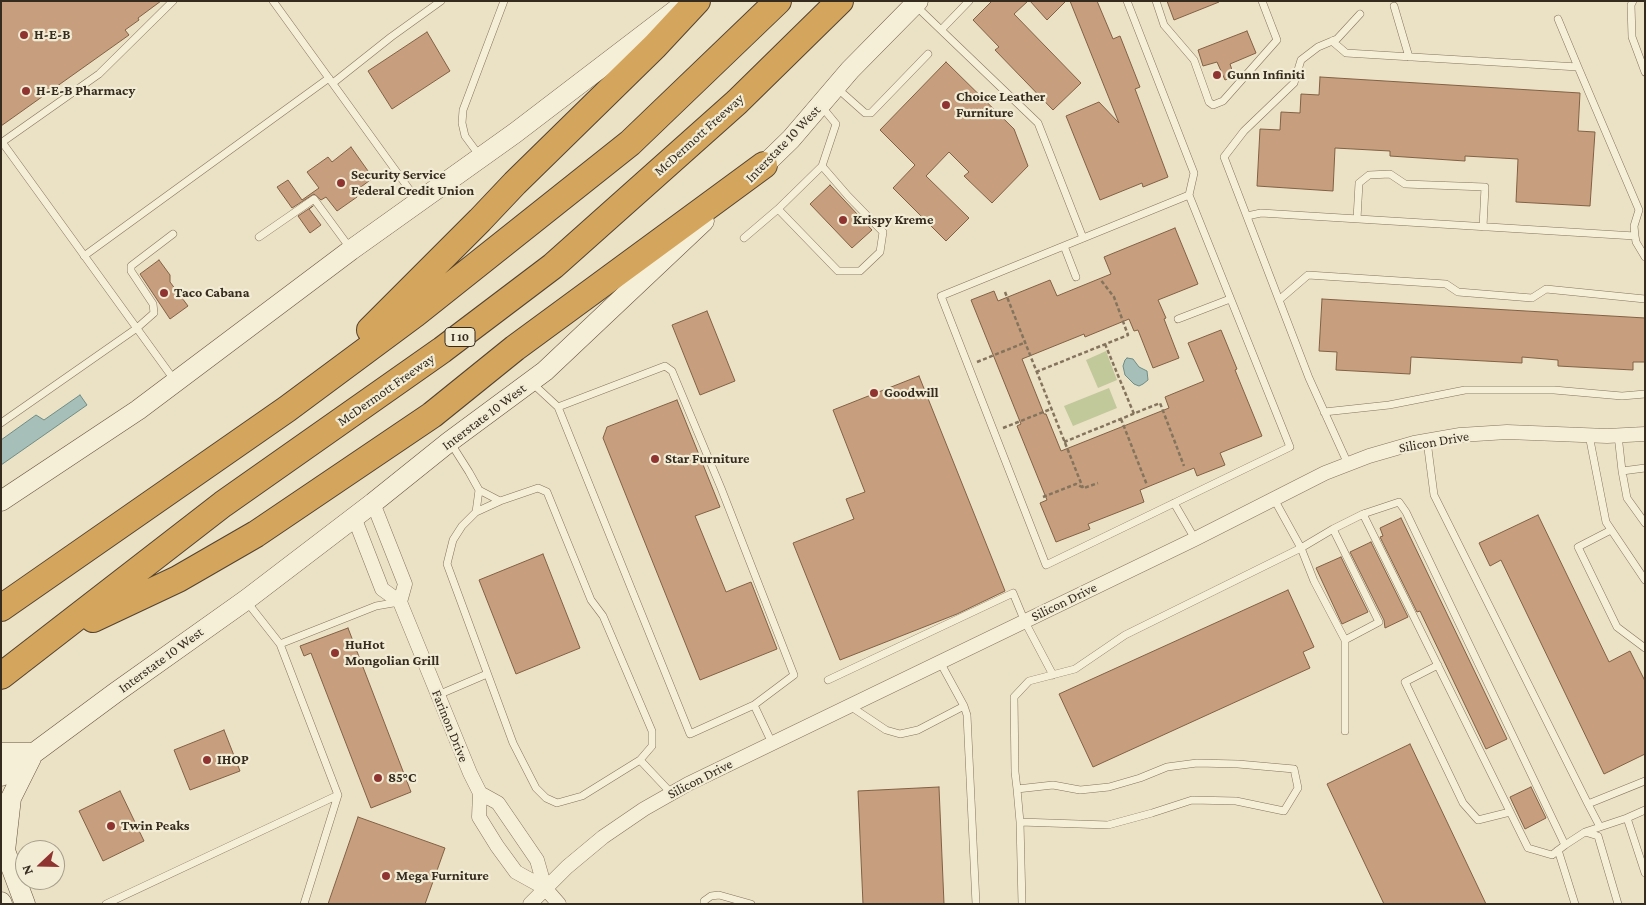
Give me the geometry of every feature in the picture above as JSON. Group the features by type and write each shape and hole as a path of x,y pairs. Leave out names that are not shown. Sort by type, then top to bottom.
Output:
{"highway":[{"path":"1,608 287,409 415,314 630,143 778,1"},
{"name":"McDermott Freeway","path":"1,676 223,504 442,350 553,266 738,102 840,1"},
{"path":"287,409 401,300 515,183 655,46 682,5"},
{"path":"52,638 178,579 256,534 432,415 515,348 764,165"}],"main road":[{"name":"Interstate 10 West","path":"1,776 246,600 449,442 545,371 791,139 850,70 917,3"},
{"path":"1,500 138,410 351,250 481,158 682,5"},
{"path":"1,753 34,753 11,798 3,846 25,904"}],"street":[{"name":"Silicon Drive","path":"530,904 567,867 602,837 644,809 688,784 1195,539 1325,473 1369,456 1427,441 1460,435 1507,432 1618,436 1645,434"},
{"name":"Farinon Drive","path":"373,503 405,584 400,602"},
{"name":"Farinon Drive","path":"354,517 382,589 400,602 480,793 479,817 516,872 545,888 559,904"},
{"name":"Farinon Drive","path":"480,793 498,804 537,860 545,888"}],"lane":[{"path":"173,1 99,74 2,143 176,382"},
{"path":"273,1 419,202"},
{"path":"84,256 441,1"},
{"path":"481,158 465,136 462,123 463,110 504,1"},
{"path":"941,30 969,1"},
{"path":"1127,1 1194,174 1189,195 1290,447 1046,565 941,296 1189,195"},
{"path":"1156,1 1164,25 1194,60 1209,102 1213,105 1223,102 1277,40 1262,1"},
{"path":"1633,1 1630,4 1632,37 1645,72"},
{"path":"917,3 941,30 1038,124 1083,238"},
{"path":"1394,6 1409,57"},
{"path":"1348,464 1309,378 1224,157 1244,132 1294,83 1302,60 1318,47 1338,39 1360,14"},
{"path":"1558,19 1640,210 1634,226 1635,236 1636,242 1645,257"},
{"path":"1332,41 1346,53 1578,68"},
{"path":"836,87 866,114 872,113 928,54"},
{"path":"744,238 822,166 836,124 820,104"},
{"path":"778,208 838,271 860,271 880,252 883,232 822,166"},
{"path":"1357,219 1359,183 1368,175 1390,174 1405,184 1485,187 1483,226"},
{"path":"260,237 314,199 351,250"},
{"path":"1247,216 1261,213 1635,236"},
{"path":"1,423 136,328 154,313 154,304 131,271 131,266 173,234"},
{"path":"1064,246 1076,277"},
{"path":"1279,300 1308,275 1446,284 1458,292 1532,298 1546,289 1645,299"},
{"path":"1178,319 1230,299"},
{"path":"530,382 558,407 690,734 754,705 794,675 721,488 672,371 665,366 558,407"},
{"path":"1324,412 1389,405 1465,390 1554,390 1622,396 1645,394"},
{"path":"1589,435 1606,522 1645,580"},
{"path":"1618,436 1627,498 1645,523"},
{"path":"1427,441 1434,495 1600,827"},
{"path":"449,442 469,472 478,490 476,512"},
{"path":"1622,471 1645,468"},
{"path":"538,488 548,492 591,600 603,616 637,700 652,731 652,746 640,760 582,796 558,802 546,798 536,788 512,743 447,564 453,540 462,526 476,512 500,501 538,488"},
{"path":"478,490 500,501"},
{"path":"1274,499 1301,548 1314,581 1345,640 1345,731"},
{"path":"1022,904 1014,697 1029,681 1075,669 1125,635 1301,548 1333,529 1364,514 1399,502 1406,512 1565,845"},
{"path":"1174,503 1195,539"},
{"path":"1364,514 1528,848 1552,855 1585,832 1645,810"},
{"path":"1333,529 1379,622 1345,640"},
{"path":"1611,530 1578,547 1617,627 1645,648"},
{"path":"828,680 1013,594 1024,622 1053,675"},
{"path":"246,600 280,644 338,795 304,904"},
{"path":"280,644 376,606 400,602"},
{"path":"940,662 967,715 976,904"},
{"path":"1438,666 1405,682 1463,803 1478,820 1510,812"},
{"path":"438,695 487,674"},
{"path":"754,705 772,744"},
{"path":"850,706 886,730 900,734 918,730 964,706"},
{"path":"640,760 672,794"},
{"path":"1017,788 1053,785 1080,790 1109,787 1140,778 1167,767 1197,764 1238,764 1294,769 1298,788 1284,811 1236,802 1192,800 1152,814 1108,825 1020,822"},
{"path":"1588,804 1645,781"},
{"path":"106,904 338,795"},
{"path":"1627,818 1642,853 1645,873"},
{"path":"1585,832 1598,836 1618,904"},
{"path":"1558,850 1575,904"},
{"path":"704,904 704,901 711,896 719,895 751,904"}],"path":[{"path":"1036,372 1128,335 1114,298 1100,279"},
{"path":"1005,292 1083,488"},
{"path":"968,365 1024,343"},
{"path":"1105,344 1134,414"},
{"path":"1064,442 1160,403 1184,466"},
{"path":"994,432 1051,409"},
{"path":"1121,419 1146,485"},
{"path":"1043,497 1076,484 1080,479"},
{"path":"1076,484 1083,488 1098,483"}],"green space":[{"path":"1106,351 1117,380 1098,388 1086,360"},
{"path":"1109,388 1117,408 1073,426 1064,406"}],"water":[{"path":"1127,358 1133,359 1139,367 1147,371 1148,380 1143,384 1139,386 1134,384 1125,375 1123,366"},
{"path":"80,395 87,405 1,465 1,440 36,415 44,420"}],"building":[{"path":"1,1 161,1 125,30 129,35 1,126"},
{"path":"992,1 1028,1 1014,14 1081,83 1053,110 995,50 999,47 973,20"},
{"path":"1030,1 1066,1 1047,20"},
{"path":"1070,1 1097,1 1113,39 1120,36 1140,87 1135,89 1168,177 1143,187 1142,183 1100,200 1066,116 1099,102 1119,123"},
{"path":"1167,1 1219,1 1219,2 1174,20"},
{"path":"1247,31 1256,53 1230,64 1234,76 1225,80 1217,62 1203,66 1198,50"},
{"path":"427,32 450,71 392,109 368,71"},
{"path":"946,62 1014,129 1028,166 992,203 964,176 969,172 949,152 926,176 969,218 946,241 893,188 915,165 880,130"},
{"path":"1320,77 1580,93 1578,131 1595,132 1590,206 1516,202 1518,159 1465,156 1465,161 1390,156 1390,151 1335,148 1333,191 1257,186 1260,129 1280,130 1281,112 1300,113 1301,94 1319,95"},
{"name":"Security Service Federal Credit Union","path":"351,147 373,178 354,192 357,197 337,211 326,197 321,200 314,194 292,208 277,187 288,180 302,200 319,188 307,172 328,157 332,162"},
{"path":"830,185 872,230 852,248 810,204"},
{"path":"313,206 309,209 321,225 310,233 298,216"},
{"path":"1175,228 1198,284 1158,300 1179,358 1153,368 1138,330 1134,331 1129,319 1085,337 1084,334 1022,359 1044,414 1046,414 1061,451 1169,408 1165,397 1204,381 1188,343 1221,330 1262,436 1220,453 1225,465 1197,476 1194,468 1140,490 1144,502 1088,524 1090,529 1056,542 1040,503 1047,500 1017,426 1021,424 971,300 994,291 998,301 1050,280 1057,296 1111,274 1104,257"},
{"name":"Taco Cabana","path":"159,260 170,275 170,282 188,306 170,319 140,274"},
{"path":"1322,299 1645,318 1645,362 1633,362 1633,370 1558,366 1558,360 1522,357 1522,363 1411,357 1410,374 1336,370 1337,352 1319,351"},
{"path":"707,311 735,381 700,395 672,325"},
{"path":"919,376 1005,591 957,614 840,660 793,543 854,519 846,499 865,492 833,410"},
{"path":"677,400 720,507 695,516 726,592 751,582 777,649 700,680 603,438 607,427"},
{"path":"1538,515 1609,662 1630,651 1645,681 1645,754 1604,774 1501,560 1490,566 1479,543"},
{"path":"1401,518 1507,739 1486,749 1420,611 1417,612 1380,537 1383,536 1380,528"},
{"path":"1371,542 1408,617 1385,628 1384,620 1350,552"},
{"path":"543,554 580,648 516,674 479,580"},
{"path":"1341,557 1368,612 1342,624 1316,568"},
{"path":"1288,590 1314,647 1303,652 1310,668 1093,767 1059,694"},
{"path":"348,628 411,792 371,808 311,653 304,656 300,646"},
{"name":"IHOP","path":"224,730 240,771 190,790 174,750"},
{"path":"1410,744 1486,904 1384,904 1327,784"},
{"path":"939,787 944,904 863,904 858,791"},
{"path":"1531,787 1546,818 1525,829 1510,797"},
{"name":"Twin Peaks","path":"120,791 144,841 103,861 79,811"},
{"name":"Mega Furniture","path":"358,817 445,848 425,904 328,904"}],"place":[{"name":"H-E-B","path":"24,35"},
{"name":"Gunn Infiniti","path":"1217,75"},
{"name":"H-E-B Pharmacy","path":"26,91"},
{"name":"Choice Leather Furniture","path":"946,105"},
{"name":"Security Service Federal Credit Union","path":"341,183"},
{"name":"Krispy Kreme","path":"843,220"},
{"name":"Taco Cabana","path":"164,293"},
{"name":"Goodwill","path":"874,393"},
{"name":"Star Furniture","path":"655,459"},
{"name":"HuHot Mongolian Grill","path":"335,653"},
{"name":"IHOP","path":"207,760"},
{"name":"85°C","path":"378,778"},
{"name":"Twin Peaks","path":"111,826"},
{"name":"Mega Furniture","path":"386,876"}]}
